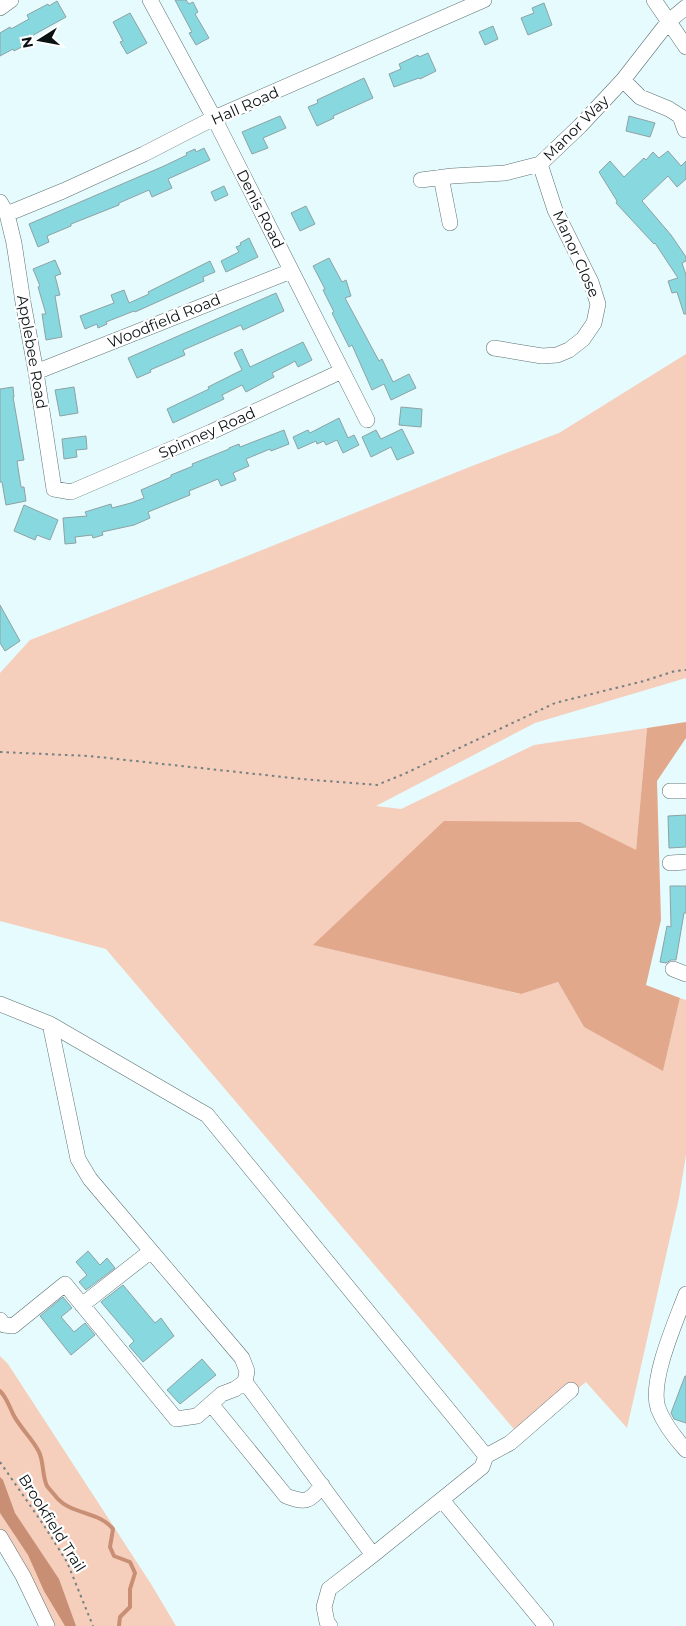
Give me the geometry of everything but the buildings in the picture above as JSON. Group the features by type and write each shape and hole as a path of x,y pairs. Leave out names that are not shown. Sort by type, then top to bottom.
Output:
{"street":[{"path":"0,8 11,0"},
{"name":"Denis Road","path":"150,0 214,118 367,420"},
{"name":"Hall Road","path":"4,208 63,191 144,154 214,118 484,0"},
{"path":"654,0 686,47"},
{"name":"Manor Way","path":"421,180 505,173 540,164 580,126 623,80 669,21 686,7"},
{"path":"623,80 640,97 669,109 680,116 685,130"},
{"name":"Manor Close","path":"494,348 542,356 557,355 569,350 583,339 594,323 598,304 591,282 555,210 540,164"},
{"path":"441,177 450,223"},
{"name":"Applebee Road","path":"4,208 14,243 54,489 71,492"},
{"name":"Woodfield Road","path":"36,372 291,270"},
{"name":"Spinney Road","path":"71,492 212,432 342,371"},
{"path":"670,791 686,791"},
{"path":"670,863 686,862"},
{"path":"0,1004 50,1024 207,1116 486,1456"},
{"path":"0,1320 4,1325 13,1326 65,1284 176,1419 198,1416 222,1394 235,1389 245,1382 247,1371 242,1358 90,1179 78,1159 50,1024"},
{"path":"82,1305 151,1251"},
{"path":"686,1294 661,1364 656,1391 658,1407 666,1424 686,1450"},
{"path":"245,1382 373,1555"},
{"path":"330,1626 327,1622 324,1607 329,1589 482,1467 486,1456 510,1442 570,1390"},
{"path":"211,1404 286,1496 301,1502 312,1498 322,1486"},
{"path":"442,1500 546,1626"},
{"path":"0,1537 23,1576 47,1626"}],"path":[{"path":"0,752 89,756 302,779 378,785 555,703 644,681 675,671 686,670"},
{"name":"Brookfield Trail","path":"0,1462 67,1562 93,1626"}],"shaded area":[{"path":"686,354 686,678 535,723 376,806 401,809 534,745 647,728 636,851 580,822 314,945 520,994 558,982 584,1027 663,1070 680,998 686,1000 686,1155 679,1198 627,1428 586,1382 519,1435 106,949 0,921 0,673 30,640 559,433"},
{"path":"686,722 686,738 657,781 661,920 646,985 680,998 663,1071 584,1027 558,982 521,994 313,945 444,821 580,822 636,850 647,728"},
{"path":"0,1356 8,1364 151,1584 176,1626 47,1626 0,1537"},
{"path":"0,1477 3,1480 15,1513 59,1579 76,1626 65,1626 44,1591 28,1555 0,1513"}],"waterway":[{"path":"0,1391 16,1419 39,1452 47,1486 63,1503 107,1523 113,1529 110,1547 114,1556 130,1562 135,1573 130,1589 130,1607 120,1617 119,1626"}]}
